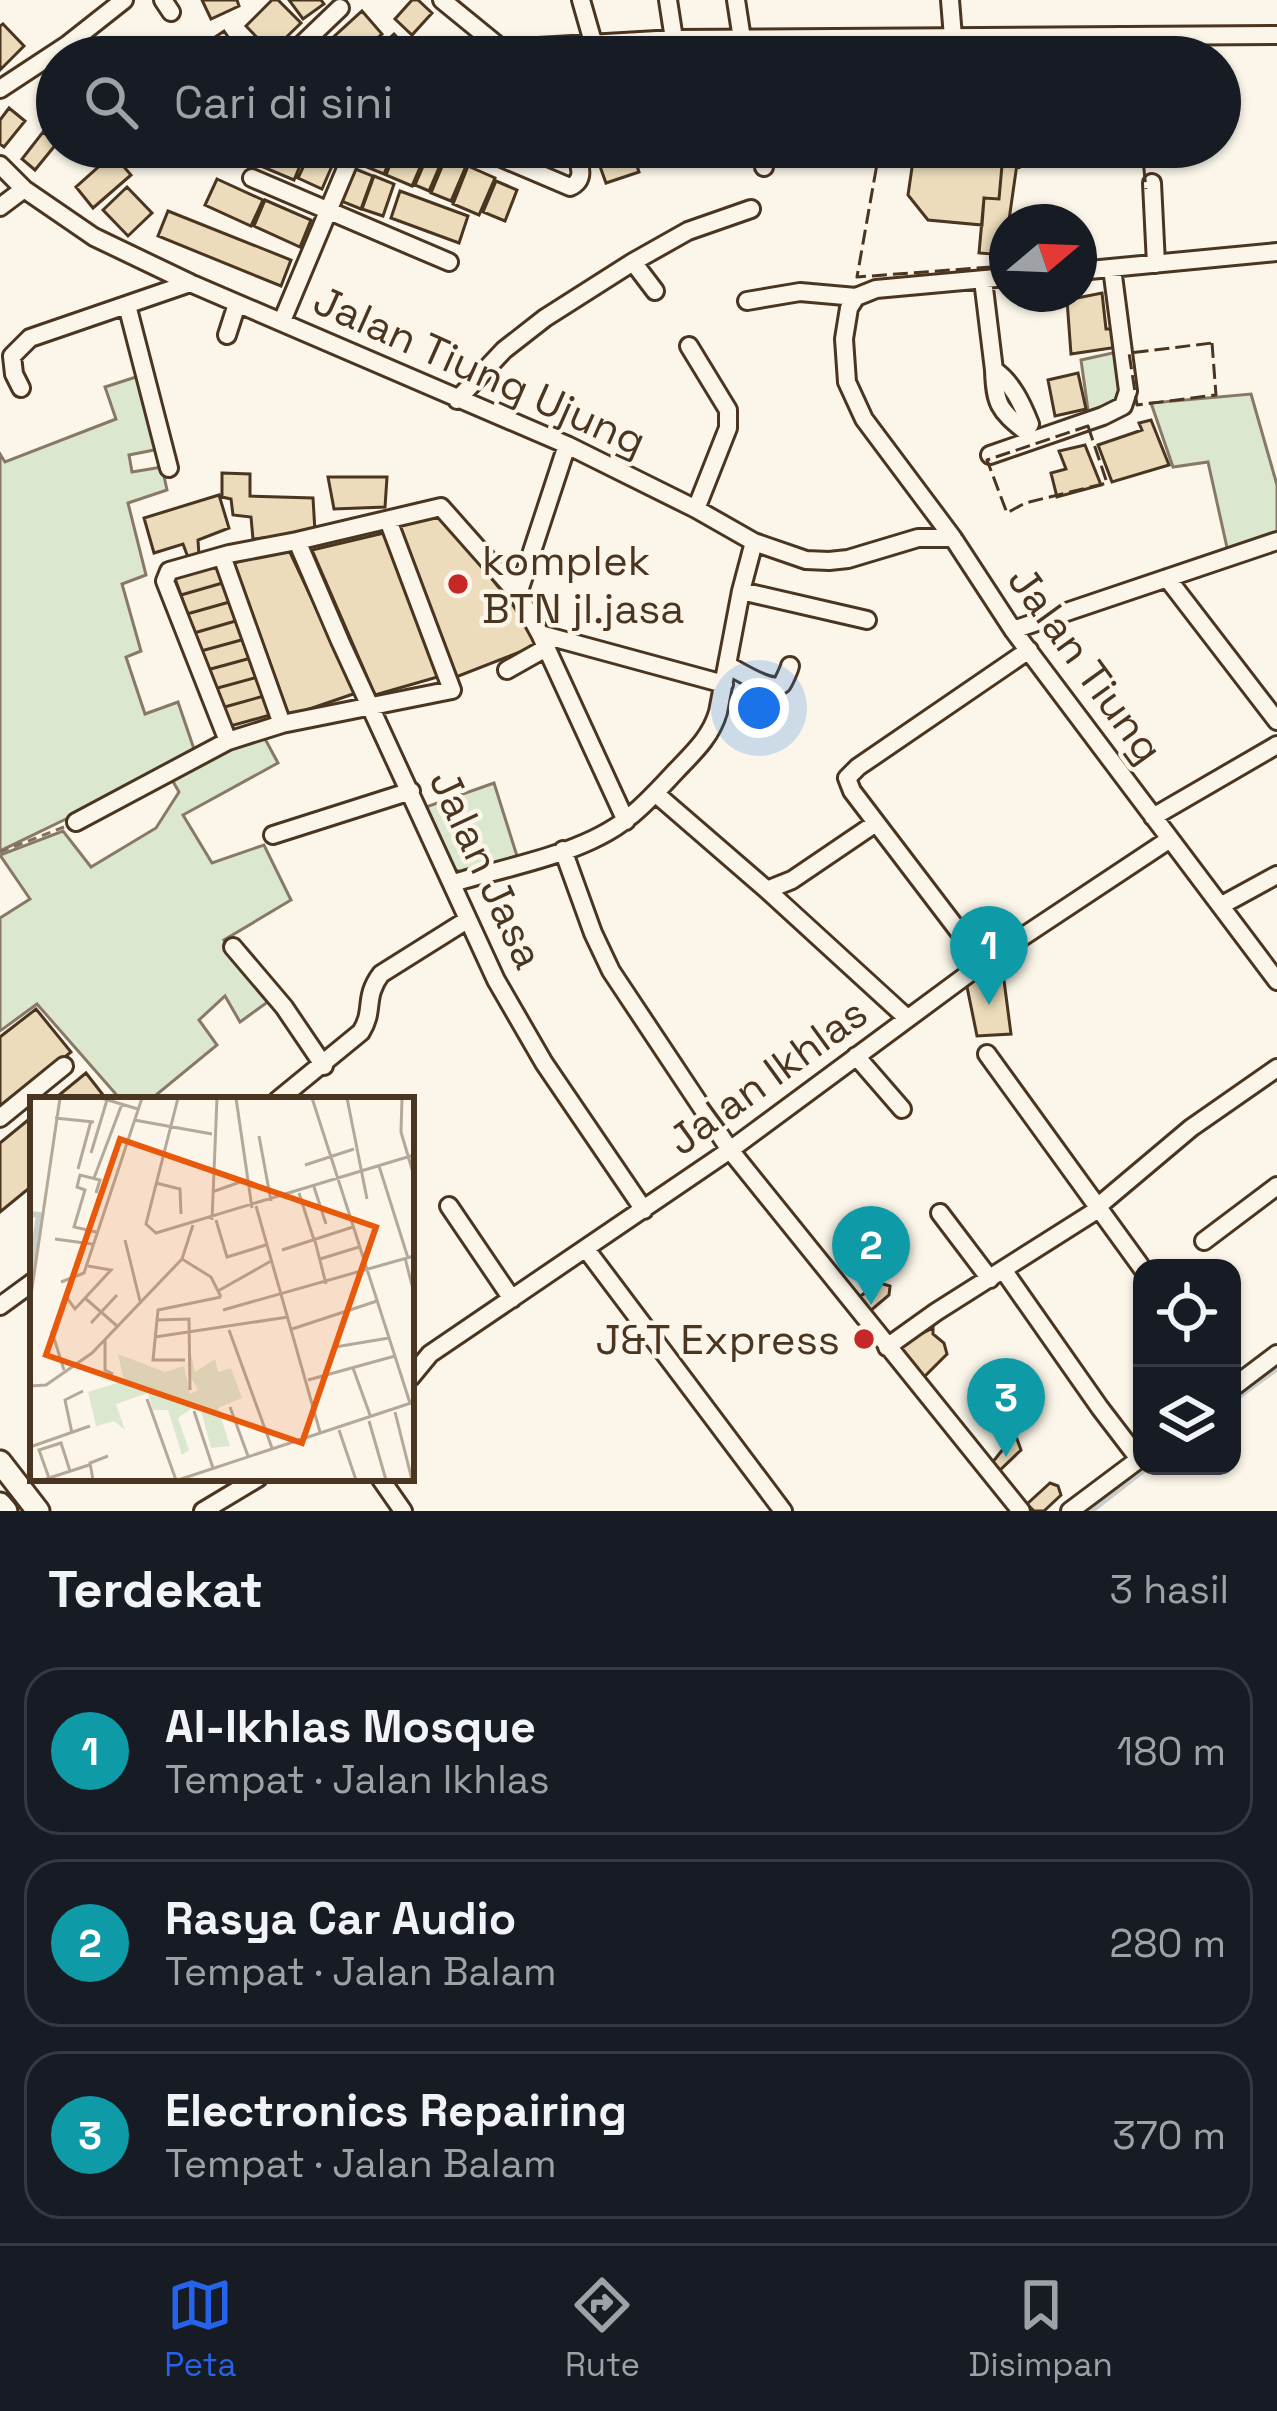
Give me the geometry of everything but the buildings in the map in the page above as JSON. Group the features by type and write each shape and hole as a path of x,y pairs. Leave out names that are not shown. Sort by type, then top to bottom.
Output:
{"main road":[{"path":"0,1462 38,1511"},
{"path":"0,1504 6,1511"}],"street":[{"path":"78,36 124,0"},
{"path":"442,0 486,36"},
{"path":"581,0 591,36"},
{"path":"668,0 674,36"},
{"path":"736,0 742,36"},
{"path":"950,0 953,36"},
{"path":"311,36 340,8"},
{"path":"1118,36 1277,35"},
{"path":"0,89 36,65"},
{"name":"Jalan Tiung Ujung","path":"0,165 24,189 94,237 567,446 754,542 806,560 830,561 918,538 952,538"},
{"path":"282,321 346,168"},
{"path":"525,168 570,187 578,183 579,168"},
{"path":"252,178 449,262"},
{"path":"1152,183 1156,264"},
{"path":"0,207 24,189"},
{"path":"457,400 520,336 633,262 688,231 752,209"},
{"path":"1097,269 1277,252"},
{"path":"633,262 655,291"},
{"path":"983,280 994,370 1003,376 1030,424 991,451 1123,406 1129,391 1112,268"},
{"path":"747,302 800,292 856,297 886,288 989,280"},
{"path":"21,388 12,356 29,338 190,283"},
{"name":"Jalan Tiung","path":"856,297 849,308 844,339 847,382 865,419 1013,630 1277,981"},
{"path":"227,335 237,304"},
{"path":"127,305 169,468"},
{"path":"689,346 728,410 728,428 696,509"},
{"path":"518,594 567,446"},
{"path":"228,741 166,575 172,569 222,556 442,507 518,594 626,820"},
{"path":"76,822 228,741 282,724 452,690 388,520"},
{"path":"1013,630 1277,541"},
{"name":"Jalan Jasa","path":"297,542 496,980 544,1063 644,1210"},
{"path":"453,883 592,839 626,820 702,744 714,726 754,542"},
{"path":"222,556 282,724"},
{"path":"1167,578 1277,721"},
{"path":"740,591 867,620"},
{"path":"507,670 543,641 726,674 777,688 790,666"},
{"path":"983,963 852,791 848,774 1029,650"},
{"path":"1153,818 1277,746"},
{"path":"273,835 411,791"},
{"path":"655,793 907,1018"},
{"path":"767,890 792,880 877,823"},
{"name":"Jalan Ikhlas","path":"414,1373 430,1354 730,1150 983,963 1170,839"},
{"path":"563,850 611,970 730,1150 1021,1511"},
{"path":"1222,905 1277,875"},
{"path":"282,1097 361,1033 370,1019 371,987 381,974 467,920"},
{"path":"233,947 284,1007 324,1066"},
{"path":"987,1054 1135,1259"},
{"path":"856,1056 902,1109"},
{"path":"0,1118 64,1066"},
{"path":"887,1347 1096,1209 1191,1129 1277,1068"},
{"path":"1204,1241 1277,1186"},
{"path":"449,1206 512,1299"},
{"path":"940,1213 997,1275 1133,1448"},
{"path":"586,1249 783,1511"},
{"path":"0,1306 30,1284"},
{"path":"1241,1380 1277,1354"},
{"path":"1070,1511 1133,1464"},
{"path":"203,1511 253,1481"},
{"path":"382,1481 403,1511"}],"path":[{"path":"0,852 76,822"}],"green space":[{"path":"1117,352 1124,393 1117,403 1089,417 1081,360"},
{"path":"139,376 159,449 129,455 132,472 162,467 167,490 128,503 146,575 122,584 141,651 126,657 145,714 178,702 194,749 0,851 0,454 5,462 116,419 105,387"},
{"path":"1251,394 1277,485 1277,533 1228,552 1208,462 1173,467 1151,403"},
{"path":"264,737 278,763 183,815 212,863 264,845 291,900 224,940 269,1001 240,1022 225,996 199,1020 217,1045 154,1097 118,1097 37,1004 0,1031 0,918 30,899 0,855 63,831 91,867 156,828 179,792 171,778 224,749"},
{"path":"494,783 517,856 461,872 453,869 423,808"}],"waterway":[{"path":"1241,1395 1277,1369"},
{"path":"1092,1511 1138,1475"}],"fence":[{"path":"876,168 857,277 989,267"},
{"path":"1144,168 1146,189"},
{"path":"1212,343 1216,395 1137,405 1129,353 1212,343"},
{"path":"1088,426 1107,483 1025,503 1007,513 987,460 1088,426"}],"place":[{"name":"komplek BTN jl.jasa","path":"458,584"},
{"name":"Al-Ikhlas Mosque","path":"989,1005"},
{"name":"Rasya Car Audio","path":"871,1305"},
{"name":"J&T Express","path":"864,1339"},
{"name":"Electronics Repairing","path":"1006,1457"}]}
